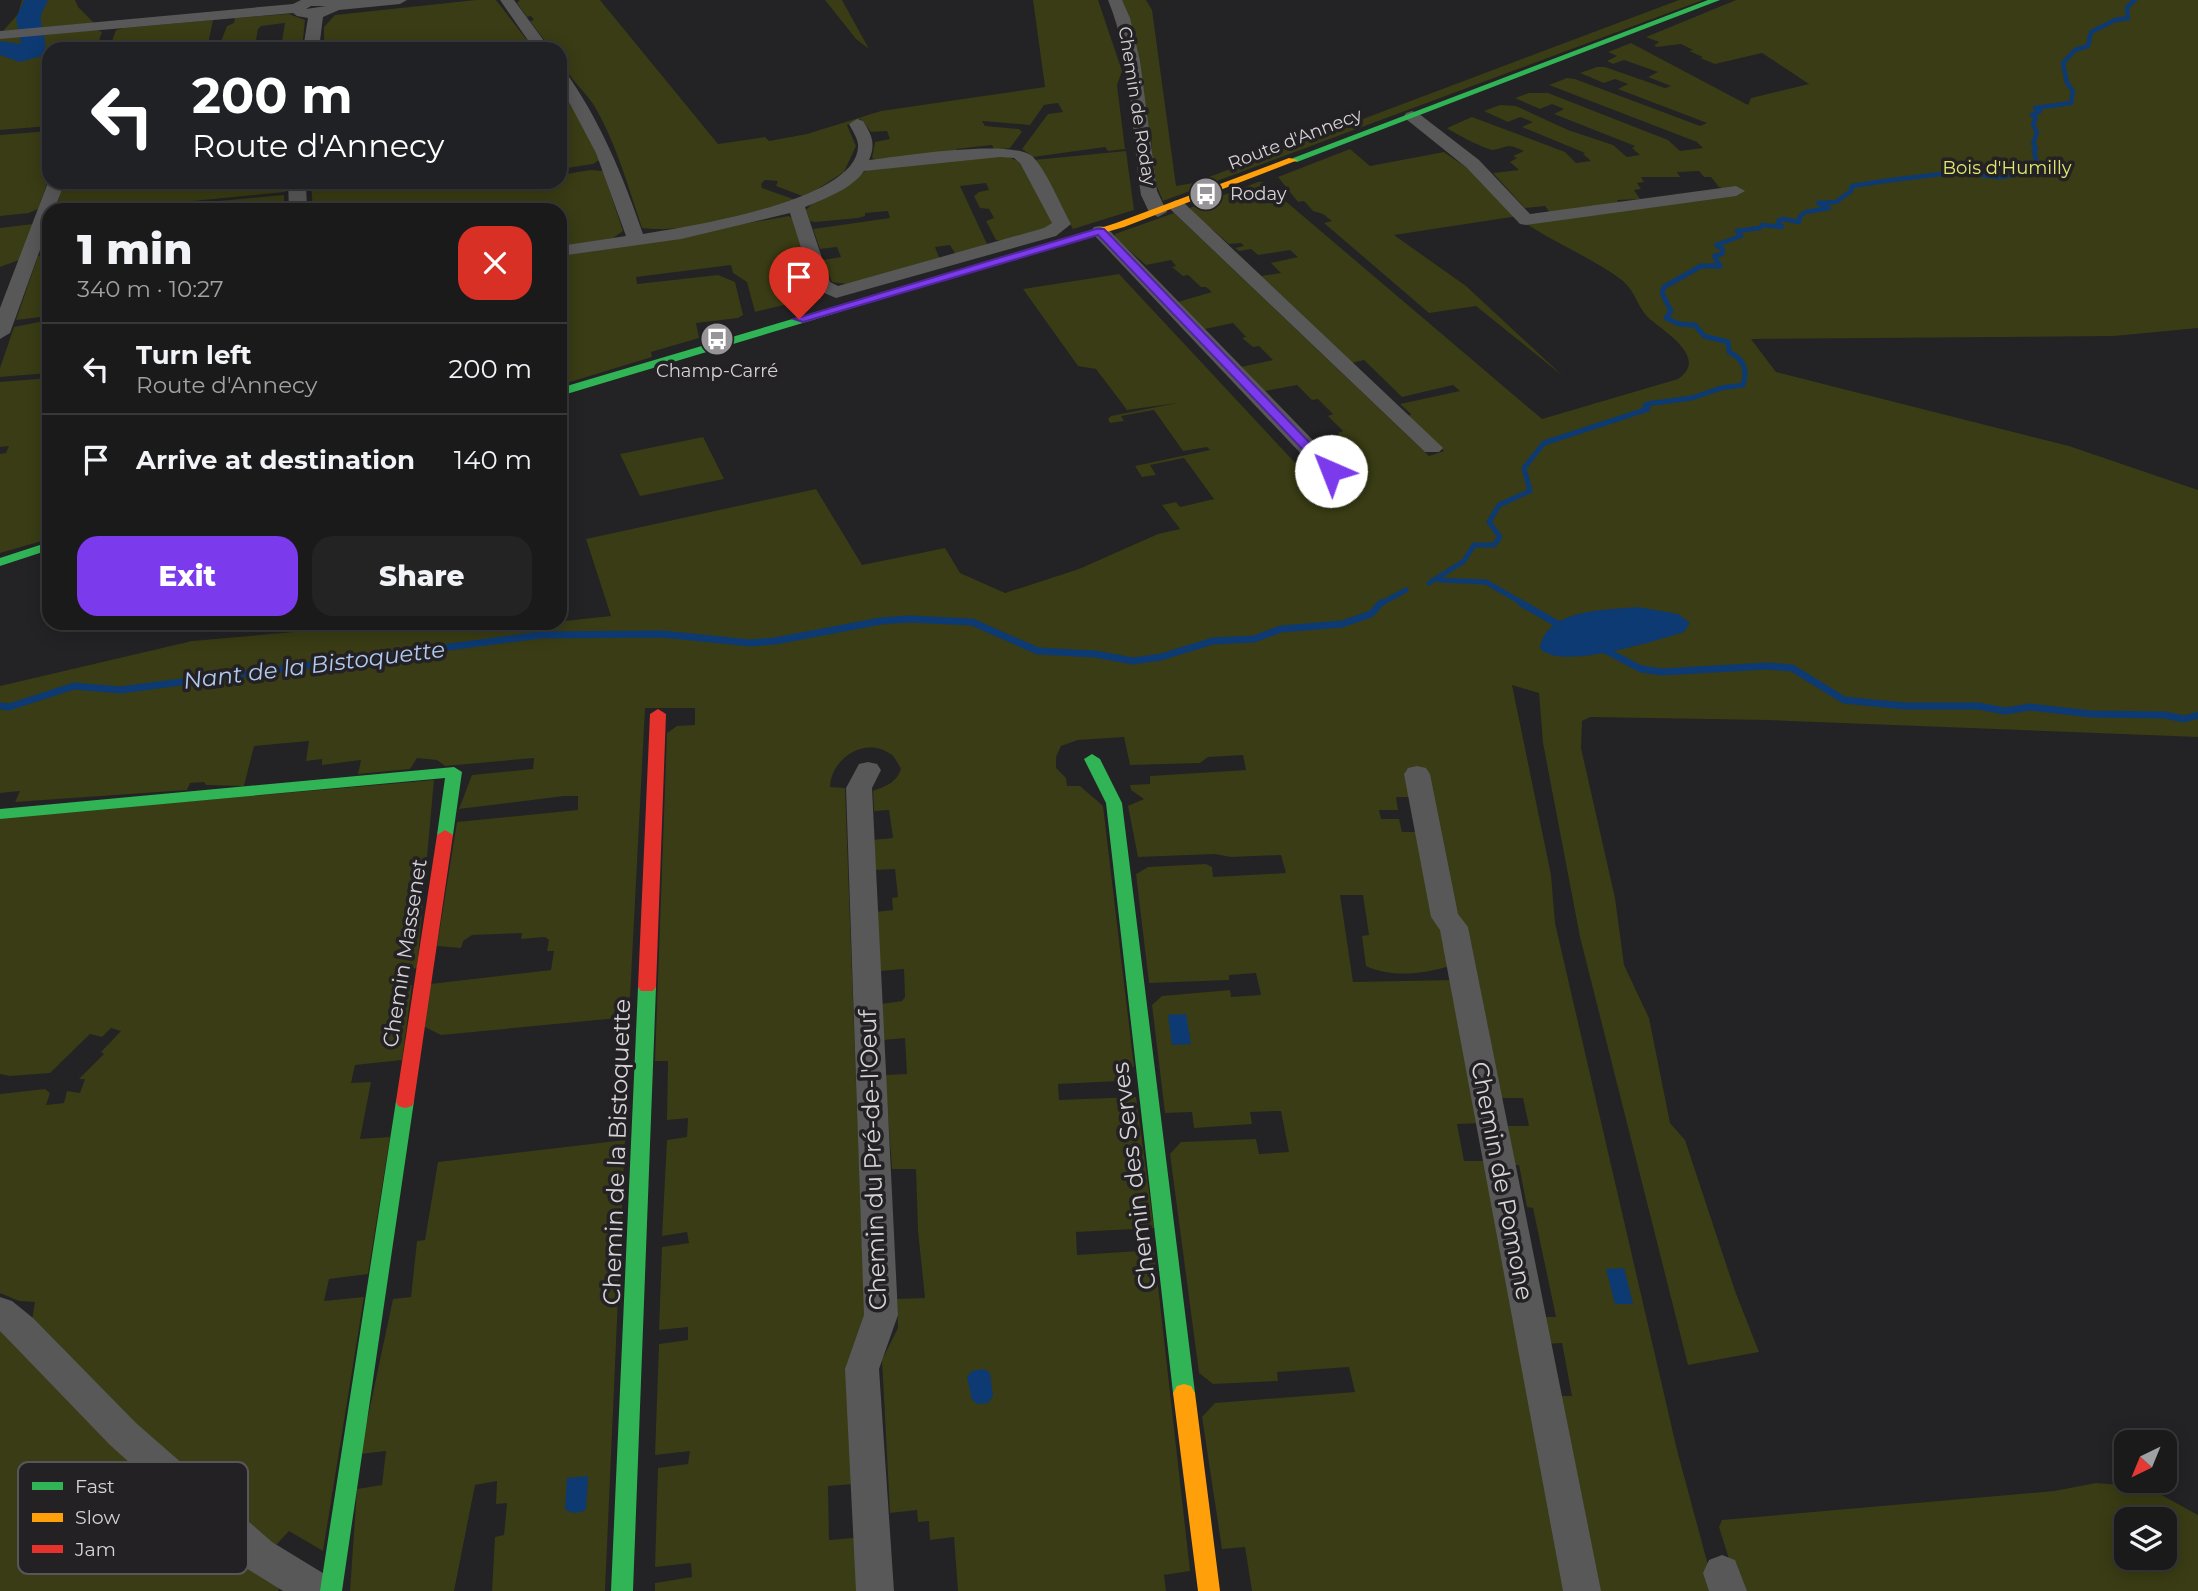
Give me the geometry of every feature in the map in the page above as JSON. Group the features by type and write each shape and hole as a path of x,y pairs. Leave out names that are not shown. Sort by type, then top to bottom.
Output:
{"street":[{"path":"0,35 55,30 110,31 297,8 302,13 318,5 400,0"},
{"path":"507,0 537,42"},
{"name":"Chemin de Roday","path":"1115,0 1127,31 1151,204 1167,208"},
{"name":"Route d'Annecy","path":"567,390 1100,231 1716,0"},
{"path":"312,42 318,5"},
{"path":"567,85 593,124 611,164 635,238"},
{"path":"1412,116 1481,171 1526,220 1736,191"},
{"path":"567,250 730,223 796,206 825,193 859,166 866,149 866,139 857,124"},
{"path":"796,206 822,285 836,292 1050,232 1062,224 1027,160 1018,154 1000,152 859,166"},
{"path":"1167,208 1432,448"},
{"path":"0,333 42,220"},
{"path":"1100,231 1331,471"},
{"path":"0,562 42,548"},
{"name":"Chemin de la Bistoquette","path":"622,1591 658,714"},
{"name":"Chemin des Serves","path":"1092,759 1115,803 1160,1209 1209,1591"},
{"name":"Chemin du Pré-de-l'Oeuf","path":"868,770 859,788 881,1315 862,1370 876,1591"},
{"name":"Chemin Massenet","path":"0,814 454,772 331,1591"},
{"name":"Chemin de Pomone","path":"1418,774 1445,917 1454,927 1582,1591"},
{"path":"0,1311 21,1328 123,1434 154,1462"},
{"path":"248,1545 317,1591"}],"green space":[{"path":"22,0 75,0 78,7 94,23 3,31 18,14"},
{"path":"496,0 529,42 324,42 324,27 335,15"},
{"path":"520,0 600,0 718,144 765,137 769,141 807,134 881,111 1045,87 1033,0 1098,0 1122,71 1117,85 1125,149 1108,151 1105,147 1033,157 1022,149 1048,114 1063,112 1058,103 1044,105 1030,125 982,121 985,126 1019,129 1022,132 1010,148 994,150 992,145 956,149 958,154 877,160 872,158 875,142 890,139 887,131 871,132 861,119 847,125 856,146 844,172 805,197 776,186 778,181 765,180 761,184 762,188 793,199 794,202 698,225 642,228 622,166 603,121 567,71 567,42 546,42 530,21 534,20 531,16 527,17 517,3"},
{"path":"825,0 842,0 869,49 856,39"},
{"path":"1121,0 1146,0 1152,10 1176,186 1193,183 1679,0 1703,0 1163,201 1153,177 1151,134 1146,129"},
{"name":"Bois d'Humilly","path":"1736,0 2198,0 2198,328 2114,336 1751,339 1776,372 2069,446 2198,490 2198,737 1767,720 1590,717 1582,721 1581,748 1615,898 1624,965 1649,1018 1670,1123 1685,1140 1735,1291 1759,1352 1688,1365 1580,937 1543,743 1539,693 1512,685 1551,875 1555,923 1677,1450 1715,1591 1596,1591 1557,1396 1572,1396 1562,1343 1543,1344 1538,1317 1556,1317 1533,1208 1527,1207 1519,1165 1513,1165 1508,1126 1529,1126 1523,1098 1496,1098 1451,916 1425,770 1405,771 1413,797 1396,797 1398,810 1379,810 1381,819 1399,819 1402,832 1419,832 1450,966 1408,974 1386,972 1366,966 1362,936 1369,935 1363,895 1340,895 1353,982 1455,980 1482,1123 1457,1124 1464,1161 1488,1161 1568,1591 1252,1591 1245,1547 1222,1549 1202,1417 1215,1403 1355,1392 1349,1367 1277,1372 1278,1381 1213,1384 1199,1373 1170,1154 1181,1142 1256,1139 1259,1154 1289,1152 1281,1111 1250,1112 1252,1124 1194,1128 1192,1112 1165,1113 1152,1005 1162,996 1230,990 1231,997 1261,995 1256,973 1229,975 1229,980 1149,983 1136,874 1148,867 1206,864 1212,867 1213,877 1286,873 1281,855 1138,857 1128,806 1144,799 1131,790 1130,785 1150,784 1150,776 1246,770 1243,755 1208,757 1200,763 1130,765 1124,737 1078,740 1061,746 1056,757 1056,768 1066,778 1067,786 1080,786 1103,806 1134,1067 1117,1070 1119,1081 1058,1084 1059,1100 1136,1097 1154,1228 1076,1232 1077,1255 1154,1250 1190,1571 1164,1575 1166,1591 958,1591 954,1537 930,1540 929,1521 918,1522 917,1510 890,1513 882,1360 898,1328 897,1299 925,1298 918,1231 916,1169 892,1169 885,1075 907,1074 905,1038 883,1040 881,1004 902,1001 905,997 904,969 880,971 875,912 893,910 892,898 898,897 895,869 874,870 872,840 893,838 889,810 874,811 873,791 893,781 901,769 892,755 871,747 861,749 843,759 836,767 830,787 845,788 865,1326 854,1484 828,1486 829,1540 853,1538 859,1543 861,1591 655,1591 655,1583 692,1577 691,1563 655,1567 658,1468 688,1464 690,1451 655,1455 659,1344 688,1340 688,1327 659,1330 662,1247 689,1243 687,1232 662,1236 667,1140 687,1137 688,1118 667,1120 668,1061 655,1061 667,733 677,726 695,725 695,708 645,708 629,1017 441,1035 425,1027 430,984 551,970 554,951 547,951 549,940 545,937 521,939 522,933 472,935 463,941 461,948 437,946 457,822 578,810 578,796 459,809 472,775 533,769 534,758 445,766 437,760 417,758 410,769 358,774 361,760 322,765 322,759 306,761 309,741 254,746 244,786 206,785 204,782 190,783 187,790 15,802 20,791 0,793 0,686 192,641 317,630 567,630 567,621 611,616 586,539 816,489 862,565 945,548 960,573 1005,593 1079,569 1158,534 1180,529 1162,505 1176,502 1180,507 1214,499 1184,458 1150,465 1156,475 1142,477 1135,466 1210,450 1207,447 1183,451 1154,410 1121,416 1124,421 1110,423 1108,419 1111,416 1177,403 1127,410 1096,369 1078,366 1023,289 1119,274 1327,497 1358,485 1332,458 1360,451 1352,444 1347,445 1338,433 1343,431 1328,416 1333,414 1318,399 1312,400 1297,385 1265,391 1241,367 1273,360 1259,346 1253,347 1242,338 1246,337 1233,323 1205,329 1178,302 1212,292 1201,287 1188,275 1183,276 1172,267 1176,266 1171,260 1146,265 1115,238 1115,234 1174,213 1429,456 1444,451 1408,417 1411,414 1400,404 1460,391 1453,385 1402,397 1364,360 1352,363 1261,276 1281,273 1271,263 1298,257 1290,250 1258,255 1251,249 1239,251 1235,248 1244,246 1241,243 1229,244 1187,209 1258,182 1263,182 1542,419 1678,379 1689,363 1687,355 1675,340 1647,316 1627,285 1599,265 1525,223 1725,189 1699,171 1677,172 1680,177 1641,177 1644,182 1637,183 1641,189 1634,190 1640,199 1617,200 1618,202 1594,208 1579,207 1576,210 1551,214 1545,206 1525,208 1493,173 1519,170 1510,162 1517,158 1513,156 1524,151 1510,146 1493,150 1447,128 1472,117 1565,152 1576,163 1591,161 1583,154 1585,153 1522,127 1533,122 1520,117 1508,122 1484,111 1500,105 1516,106 1568,130 1613,145 1627,157 1640,155 1632,148 1635,146 1554,114 1564,109 1552,104 1540,109 1515,98 1529,93 1548,93 1668,140 1680,151 1703,148 1697,142 1549,85 1567,78 1575,79 1700,126 1707,123 1618,89 1628,84 1615,79 1604,83 1580,73 1605,67 1665,88 1671,86 1648,77 1658,72 1624,60 1613,64 1607,61 1617,56 1608,52 1631,43 1748,105 1751,98 1809,84 1762,53 1715,64 1700,58 1703,57 1681,44 1657,47 1654,46 1659,42 1646,37"},
{"path":"289,14 305,20 303,42 274,42 282,41 285,23 261,26 256,40 221,42 227,26 234,23 235,18"},
{"path":"213,20 208,42 112,42 116,30"},
{"path":"97,30 102,32 98,42 42,42 42,127 0,130 0,38"},
{"path":"567,96 601,159 593,164 567,168"},
{"path":"42,132 42,189 45,189 38,209 29,213 0,216 0,135"},
{"path":"1350,149 1370,166 1444,152 1467,168 1518,216 1394,235 1466,286 1564,377 1476,306 1429,313 1324,223 1332,221 1313,211 1304,201 1298,202 1278,177"},
{"path":"1126,151 1134,210 1073,229 1034,160"},
{"path":"1003,155 1019,161 1053,222 1048,226 1026,236 996,240 986,221 994,218 989,209 980,208 974,196 989,190 986,183 960,186 987,244 956,255 950,245 935,247 940,260 853,285 832,282 823,260 841,257 837,247 820,249 813,229 890,218 888,211 865,213 865,216 858,218 815,222 810,221 806,210 812,204 838,192 868,169"},
{"path":"603,171 623,231 613,238 567,246 567,203 312,203 312,189 567,189 567,174"},
{"path":"62,189 285,189 285,192 174,203 57,203"},
{"path":"284,195 284,203 198,203"},
{"path":"789,216 793,219 817,291 809,299 755,312 747,282 733,273 731,265 636,277 637,284 718,275 735,282 743,315 738,318 696,323 699,338 651,352 652,357 567,383 567,255"},
{"path":"33,224 19,260 0,267 0,228"},
{"path":"38,256 42,256 42,317 16,320"},
{"path":"42,321 42,374 0,377 0,368 14,327"},
{"path":"42,379 42,541 0,553 0,454 6,453 9,446 0,447 0,382"},
{"path":"703,437 724,479 640,496 620,454"},
{"path":"434,780 417,968 396,970 394,986 412,985 402,1060 355,1065 351,1083 371,1082 360,1139 390,1137 368,1274 329,1279 324,1301 364,1297 323,1551 289,1531 277,1544 268,1545 248,1528 248,1462 174,1462 31,1326 35,1302 19,1301 0,1293 0,1094 45,1089 50,1093 46,1105 64,1103 67,1091 80,1093 85,1079 79,1079 104,1054 101,1052 121,1031 111,1028 102,1037 90,1034 50,1073 10,1076 0,1074 0,818"},
{"path":"625,1140 605,1591 492,1591 495,1537 504,1535 507,1503 496,1504 497,1481 475,1485 454,1591 350,1591 357,1489 382,1485 386,1451 360,1454 393,1299 411,1297 417,1241 425,1240 438,1162"},
{"path":"0,1326 130,1462 18,1462 18,1574 248,1574 248,1567 280,1587 278,1591 0,1591"},
{"path":"2096,1483 2114,1484 2114,1493 2158,1493 2198,1515 2198,1591 1739,1591 1719,1527 1722,1520 2054,1491"}],"water":[{"path":"1638,607 1678,614 1690,623 1684,632 1587,656 1551,655 1540,648 1545,635 1554,625 1566,618 1596,611"},
{"path":"1186,1014 1191,1044 1172,1045 1168,1015"},
{"path":"1624,1268 1633,1304 1615,1304 1606,1269"},
{"path":"984,1369 990,1373 993,1396 988,1403 978,1404 972,1400 967,1377 972,1371"},
{"path":"588,1476 586,1509 570,1512 565,1509 567,1478"}],"waterway":[{"path":"0,48 10,48 20,54 33,51 33,36 28,18 36,0"},
{"name":"Nant de la Bistoquette","path":"1720,266 1714,256 1722,254 1723,249 1716,245 1741,236 1737,231 1760,228 1762,225 1782,227 1778,221 1783,219 1799,222 1800,216 1806,212 1829,208 1818,203 1836,202 1851,191 1852,186 1959,172 2002,177 2037,165 2034,151 2036,148 2033,144 2037,132 2033,125 2036,118 2032,115 2040,111 2035,108 2071,103 2073,91 2067,83 2063,63 2075,50 2088,46 2091,32 2115,20 2128,18 2127,7 2135,0"},
{"name":"Nant de la Bistoquette","path":"1429,583 1464,561 1474,545 1494,545 1500,537 1489,522 1499,505 1530,491 1524,468 1544,443 1648,409 1645,406 1647,404 1692,398 1721,388 1743,385 1744,366 1729,352 1728,342 1704,336 1695,325 1679,324 1666,318 1671,311 1662,293 1664,287 1701,266 1720,266"},
{"path":"1440,580 1486,582 1524,604"},
{"name":"Nant de la Bistoquette","path":"1380,604 1406,590"},
{"path":"1521,603 1563,627"},
{"name":"Nant de la Bistoquette","path":"0,706 9,707 74,686 120,690 541,635 662,634 750,643 775,641 881,621 909,619 972,622 1038,651 1095,654 1133,661 1161,657 1213,641 1254,639 1281,629 1342,624 1371,614 1380,604"},
{"path":"1601,648 1641,669 1662,672 1767,666 1792,668 1844,700 1904,706 1978,706 2005,711 2030,707 2091,714 2165,715 2184,719 2198,715"}],"traffic: fast":[{"path":"1293,160 1716,0"},
{"path":"567,390 1065,241"},
{"path":"0,562 42,548"},
{"path":"1092,759 1114,803 1184,1393"},
{"path":"0,814 454,772 445,835"},
{"path":"622,1591 647,987"},
{"path":"331,1591 405,1101"}],"traffic: slow":[{"path":"1065,241 1120,225 1293,160"},
{"path":"1184,1393 1209,1591"}],"traffic: jam":[{"path":"647,987 658,714"},
{"path":"405,1101 445,835"}],"place":[{"name":"Roday","path":"1206,194"},
{"name":"Champ-Carré","path":"717,339"}],"route":[{"path":"799,319 1100,231 1331,471"}]}
